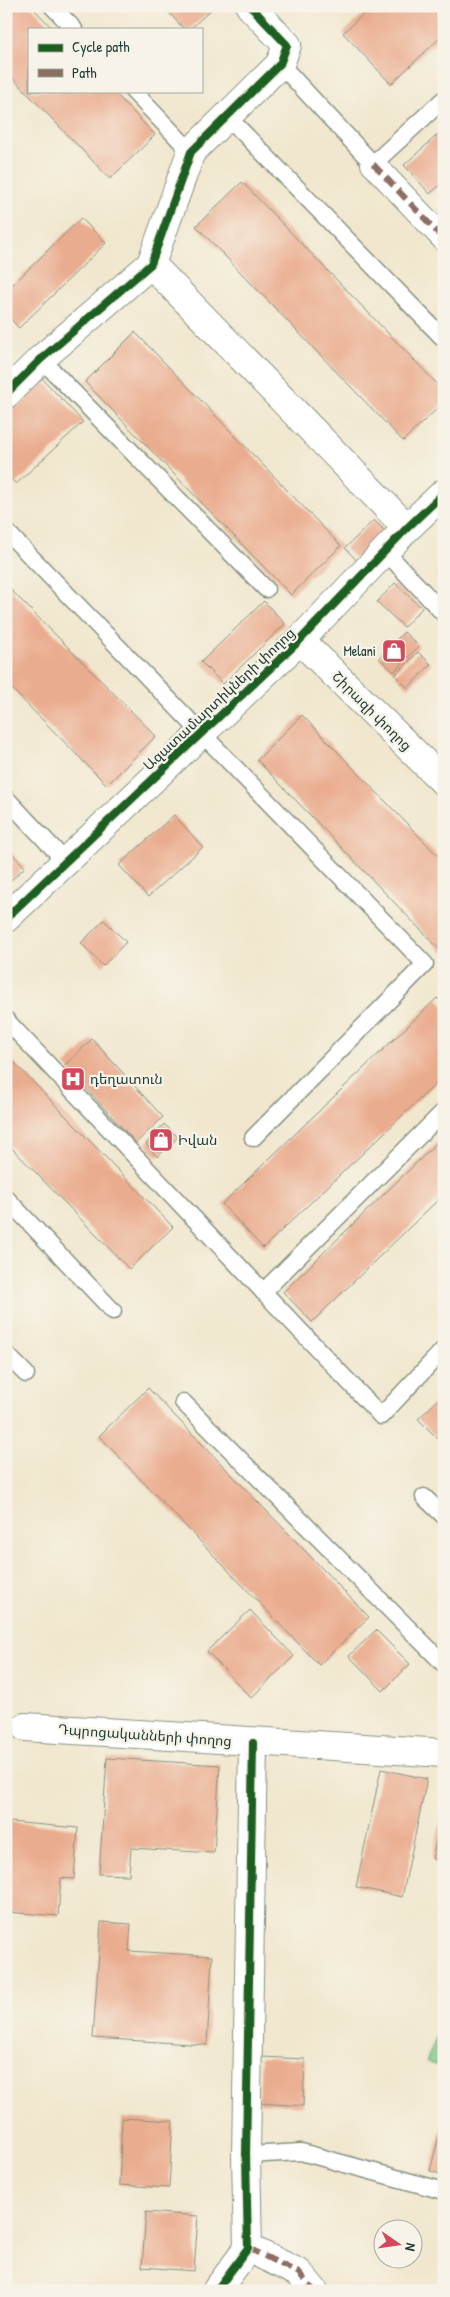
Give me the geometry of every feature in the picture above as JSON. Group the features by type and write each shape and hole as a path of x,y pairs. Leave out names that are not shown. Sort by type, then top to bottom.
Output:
{"street":[{"path":"6,394 41,359 151,264 191,152 280,64 287,45 250,6"},
{"path":"374,164 444,238"},
{"path":"151,264 407,528"},
{"name":"Ազատամարտիկների փողոց","path":"6,918 300,640 407,528 444,493"},
{"name":"Շիրազի փողոց","path":"300,640 444,782"},
{"name":"Դպրոցականների փողոց","path":"25,1727 254,1743 444,1753"},
{"path":"216,2291 248,2248 246,2155 254,1743"},
{"path":"248,2248 299,2274 314,2291"}],"lane":[{"path":"52,6 73,28"},
{"path":"280,64 374,164 444,99"},
{"path":"134,92 191,152"},
{"path":"227,116 444,339"},
{"path":"41,359 266,589"},
{"path":"6,531 425,964 252,1138"},
{"path":"385,551 444,614"},
{"path":"6,798 65,861"},
{"path":"6,1020 381,1416 444,1349"},
{"path":"263,1292 444,1111"},
{"path":"6,1198 113,1311"},
{"path":"6,1354 26,1374"},
{"path":"182,1402 444,1664"},
{"path":"424,1497 444,1516"},
{"path":"246,2155 301,2152 444,2191"}],"green space":[{"path":"444,2017 444,2066 426,2062"}],"building":[{"path":"6,6 31,6 52,28 28,28 28,92 114,92 155,135 110,179 6,71"},
{"path":"163,6 210,6 212,9 191,28 183,28"},
{"path":"372,6 444,6 444,34 391,84 343,33"},
{"path":"444,129 444,181 430,194 404,165"},
{"path":"242,182 444,391 444,402 403,441 196,226"},
{"path":"81,218 106,243 19,328 6,314 6,291"},
{"path":"135,332 341,546 291,595 85,382"},
{"path":"39,375 83,422 16,484 6,474 6,406"},
{"path":"374,520 392,538 363,567 345,548"},
{"path":"444,568 444,584 436,575"},
{"path":"395,583 422,608 404,627 377,602"},
{"path":"6,585 156,736 107,785 6,683"},
{"path":"264,601 285,624 223,684 201,662"},
{"path":"404,632 419,646 394,672 379,658"},
{"path":"418,652 431,664 408,688 395,675"},
{"path":"302,715 444,862 444,954 257,760"},
{"path":"174,815 203,847 148,897 119,865"},
{"path":"6,847 25,867 6,885"},
{"path":"104,920 126,942 103,966 81,943"},
{"path":"437,998 444,1005 444,1076 263,1248 222,1204"},
{"path":"92,1039 163,1117 136,1143 65,1065"},
{"path":"6,1054 173,1227 129,1269 6,1142"},
{"path":"164,1124 178,1137 157,1157 146,1144"},
{"path":"444,1136 444,1194 312,1322 283,1292"},
{"path":"148,1388 369,1617 319,1665 99,1436"},
{"path":"444,1394 444,1445 418,1419"},
{"path":"250,1610 294,1656 251,1698 207,1651"},
{"path":"376,1630 410,1664 383,1691 349,1656"},
{"path":"107,1758 220,1765 214,1853 131,1848 129,1875 99,1874"},
{"path":"381,1769 427,1779 402,1897 356,1887"},
{"path":"444,1812 444,1862 432,1859"},
{"path":"10,1822 78,1828 74,1879 61,1878 58,1916 6,1912 6,1872"},
{"path":"101,1922 131,1924 129,1951 212,1956 207,2045 93,2038"},
{"path":"261,2057 305,2059 303,2106 259,2103"},
{"path":"122,2118 173,2121 169,2188 119,2185"},
{"path":"444,2121 444,2175 430,2171"},
{"path":"146,2212 198,2216 194,2271 142,2267"}],"marked path":[{"path":"373,164 444,239"},
{"path":"248,2248 299,2273 314,2291"}],"cycle path":[{"path":"6,394 41,359 151,264 191,152 280,64 287,45 250,6"},
{"path":"6,918 300,640 407,528 444,493"},
{"path":"216,2291 248,2248 246,2155 253,1743"}],"place":[{"name":"Melani","path":"394,651"},
{"name":"դեղատուն","path":"73,1079"},
{"name":"Իվան","path":"161,1140"}]}
